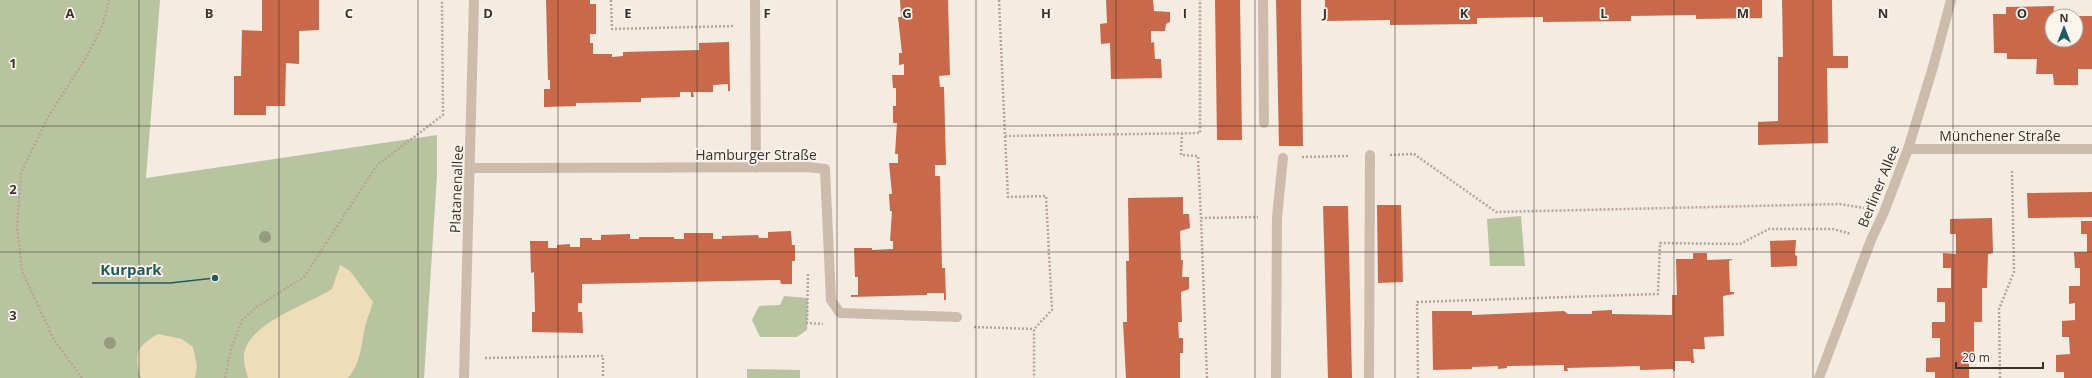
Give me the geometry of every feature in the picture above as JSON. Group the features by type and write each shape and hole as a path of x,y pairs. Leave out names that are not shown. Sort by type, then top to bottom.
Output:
{"street":[{"name":"Platanenallee","path":"464,378 474,0"},
{"path":"755,0 756,168"},
{"path":"1262,0 1264,123"},
{"name":"Berliner Allee","path":"1819,378 1871,240 1884,212 1908,149 1952,0"},
{"name":"Münchener Straße","path":"1908,149 2092,149"},
{"path":"1368,378 1370,156"},
{"path":"1276,378 1277,217 1283,158"},
{"name":"Hamburger Straße","path":"470,168 808,167 825,169 831,300 840,313 957,317"}],"path":[{"path":"82,378 54,340 22,271 17,227 21,173 48,117 88,56 100,30 109,0"},
{"path":"225,378 231,349 242,320 258,306 304,277 377,165 444,115 442,0"},
{"path":"612,0 612,28 755,26"},
{"path":"1000,0 1008,196 1046,196 1052,310 1034,329 1034,378"},
{"path":"1005,136 1200,133 1200,0"},
{"path":"1182,133 1181,155 1198,156 1207,378"},
{"path":"2000,378 1999,309 2014,272 2012,150"},
{"path":"1283,158 1414,154 1496,212 1840,204 1884,212"},
{"path":"1201,218 1277,217"},
{"path":"1418,378 1417,302 1658,294 1660,243 1740,244 1769,229 1833,229 1871,240"},
{"path":"465,358 603,356 603,378"}],"green space":[{"path":"0,0 160,0 146,178 437,135 437,175 424,378 0,378"},
{"path":"1521,216 1525,266 1490,266 1487,219"},
{"path":"784,296 808,298 807,330 797,337 760,337 752,320 759,306 780,305"},
{"path":"747,369 800,370 800,378 747,378"}],"sand":[{"path":"340,265 350,271 373,302 366,323 359,359 353,372 348,378 248,378 244,361 244,353 247,345 254,336 263,327 274,320 332,289"},
{"path":"158,334 182,339 193,347 197,366 195,378 141,378 137,357 141,347"}],"building":[{"path":"262,0 319,0 319,30 299,31 299,64 286,63 285,106 266,106 266,115 234,115 234,76 241,76 242,30 262,31"},
{"path":"546,0 590,0 590,4 596,4 596,34 590,34 590,43 593,43 593,54 612,54 612,57 623,56 623,52 699,50 699,43 729,42 730,91 728,91 728,84 713,85 713,92 693,92 694,97 691,97 691,92 680,92 680,97 641,98 641,102 576,103 576,106 544,107 544,89 550,89 550,80 548,80"},
{"path":"900,0 948,0 950,75 939,76 940,87 944,87 946,165 935,165 935,176 940,176 942,268 945,268 946,300 944,300 944,293 927,293 927,295 851,297 851,295 858,295 858,277 855,277 854,248 872,248 872,250 893,249 893,241 890,241 892,211 890,211 889,194 892,194 889,163 898,163 898,154 895,154 897,123 893,123 893,106 896,106 896,88 893,88 892,75 904,75 904,64 899,65 899,53 902,53 898,17 901,17"},
{"path":"1106,0 1153,0 1154,11 1170,12 1170,22 1166,24 1165,31 1151,31 1151,43 1154,42 1155,59 1161,59 1162,78 1111,79 1110,43 1101,44 1100,24 1107,23"},
{"path":"1215,0 1240,0 1242,140 1217,140"},
{"path":"1276,0 1301,0 1303,146 1279,146"},
{"path":"1325,0 1762,0 1762,18 1696,19 1696,15 1631,16 1631,21 1543,22 1543,17 1477,18 1477,24 1390,25 1390,20 1325,21"},
{"path":"1782,0 1832,0 1833,56 1848,56 1848,68 1827,68 1828,143 1758,145 1758,122 1778,121 1778,57 1783,57"},
{"path":"2054,6 2054,8 2044,8 2044,48 2084,48 2084,16 2092,16 2092,69 2078,69 2078,85 2054,85 2053,74 2036,74 2037,59 2007,59 2007,53 1994,53 1993,14 2006,14 2006,7"},
{"path":"2092,192 2092,217 2028,218 2027,193"},
{"path":"1183,197 1183,214 1189,214 1190,228 1180,231 1181,260 1183,260 1182,277 1189,277 1189,289 1181,292 1182,322 1178,322 1179,338 1183,338 1183,353 1180,353 1180,378 1126,378 1123,322 1127,322 1126,261 1129,261 1128,198"},
{"path":"1377,205 1401,205 1403,282 1378,283"},
{"path":"1323,206 1348,206 1352,378 1328,378"},
{"path":"1992,218 1993,253 1988,254 1987,288 1982,288 1982,322 1974,322 1974,358 1969,357 1969,378 1935,378 1935,372 1926,372 1926,358 1940,357 1940,338 1932,338 1932,322 1945,322 1945,302 1937,302 1937,288 1951,288 1951,268 1943,268 1943,253 1956,254 1956,234 1950,234 1950,219"},
{"path":"2081,221 2092,221 2092,378 2064,378 2064,372 2056,372 2056,355 2070,354 2069,337 2062,337 2062,321 2075,320 2075,303 2069,304 2069,286 2080,286 2080,268 2075,268 2074,252 2087,252 2087,234 2081,234"},
{"path":"791,231 792,245 795,245 795,261 792,261 792,284 781,284 780,280 582,284 582,303 578,303 578,312 582,312 583,333 532,332 532,312 535,312 534,272 531,273 530,241 548,241 548,248 557,248 557,245 570,244 570,247 580,247 580,238 601,240 601,235 630,234 630,239 639,239 639,237 674,237 674,239 684,239 684,233 713,233 713,239 722,239 722,236 758,235 759,238 768,238 768,232"},
{"path":"1796,240 1795,255 1797,256 1797,266 1771,267 1770,241"},
{"path":"1693,253 1707,253 1707,260 1733,259 1729,261 1730,292 1734,292 1734,294 1723,296 1724,336 1704,337 1705,349 1693,349 1694,363 1691,363 1691,361 1675,361 1675,371 1673,371 1673,369 1640,370 1640,366 1567,368 1568,371 1564,371 1564,365 1507,366 1507,368 1498,369 1498,366 1472,367 1472,369 1433,370 1432,311 1472,311 1472,315 1564,311 1568,314 1592,314 1592,311 1612,310 1612,314 1672,315 1672,295 1677,295 1676,259 1693,259"}],"place":[{"name":"Kurpark","path":"215,278"}]}
